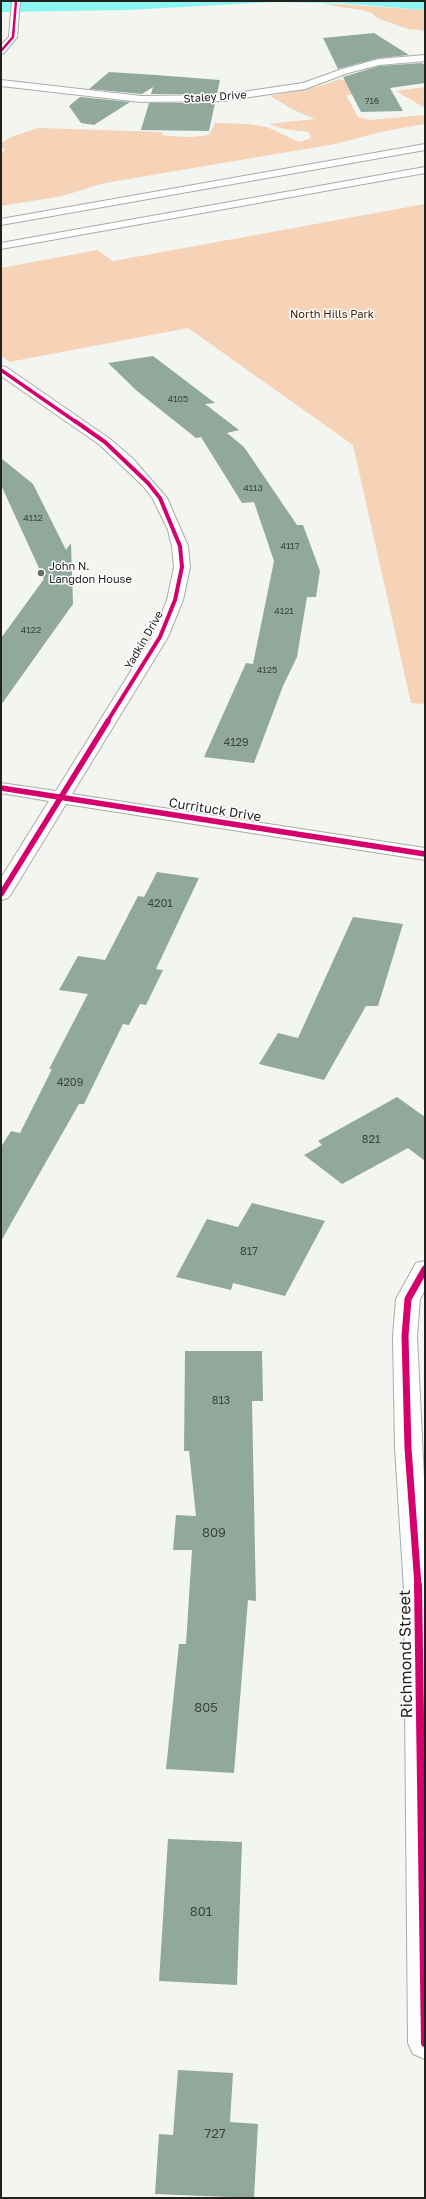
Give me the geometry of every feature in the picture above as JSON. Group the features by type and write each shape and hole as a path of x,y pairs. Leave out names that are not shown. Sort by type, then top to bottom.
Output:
{"main road":[{"path":"1,51 13,37 16,1"},
{"name":"Staley Drive","path":"1,83 141,99 222,98 305,86 344,71 375,63 425,58"},
{"path":"1,222 425,147"},
{"path":"1,246 425,170"},
{"name":"Yadkin Drive","path":"1,894 160,638 170,616 182,567 180,546 176,530 160,498 128,462 101,438 3,373"},
{"name":"Currituck Drive","path":"1,788 425,854"},
{"name":"Richmond Street","path":"425,1269 408,1299 404,1336 408,1448 418,1590 425,2043"}],"green space":[{"path":"323,3 425,10 425,31 408,29 377,18 372,13 362,10"},
{"path":"340,79 387,94 346,95 358,117 370,120 425,115 425,124 385,131 335,144 105,183 62,196 1,206 1,153 5,150 1,147 1,143 11,137 38,128 162,132 162,135 168,136 193,137 209,135 215,123 249,124 267,127 299,142 311,138 309,132 284,129 269,124 315,119 294,110 270,96 320,86"},
{"path":"425,87 425,108 396,91"},
{"name":"North Hills Park","path":"425,204 425,704 411,703 353,445 188,328 9,362 1,355 1,268 97,250 113,261"}],"water":[{"path":"1,1 425,1 425,10 339,3 273,2 128,10 1,12"}],"building":[{"path":"374,33 409,55 379,58 338,69 323,38"},
{"path":"422,63 425,65 425,83 390,88 403,111 361,112 343,77 379,66"},
{"path":"109,72 220,80 217,94 151,94 153,87 142,94 89,89"},
{"path":"80,97 130,102 94,125 81,123 69,106"},
{"path":"149,103 215,103 209,131 141,130"},
{"path":"153,356 215,403 205,404 239,430 227,433 244,447 297,525 303,525 320,571 316,597 307,597 297,657 283,686 254,763 204,757 246,663 253,664 274,561 254,502 242,503 201,437 196,438 137,391 108,363"},
{"path":"1,458 33,484 66,550 71,543 73,604 1,705 1,638 44,579 1,485"},
{"path":"157,872 199,878 156,969 163,970 146,1005 140,1004 129,1025 123,1024 84,1104 79,1104 1,1241 1,1147 11,1131 20,1133 52,1069 49,1069 88,994 59,990 78,956 105,960 138,896 144,897"},
{"path":"353,917 403,924 378,1006 366,1006 324,1080 259,1064 278,1033 298,1038"},
{"path":"397,1097 425,1117 425,1161 408,1148 342,1184 304,1155 322,1145 318,1141"},
{"path":"252,1203 325,1221 285,1296 233,1283 231,1290 176,1277 207,1219 238,1227"},
{"path":"185,1351 262,1351 263,1401 252,1401 256,1601 248,1600 234,1773 166,1769 179,1644 186,1644 192,1550 173,1550 176,1515 196,1516 189,1451 184,1451"},
{"path":"168,1839 242,1842 237,1985 159,1981"},
{"path":"178,2070 233,2073 230,2122 258,2124 254,2198 155,2194 159,2134 173,2135"}],"cycle path":[{"path":"1,51 13,37 16,1"},
{"path":"1,370 105,442 128,462 148,483 160,498 175,530 180,546 182,567 175,600 160,637 1,894"},
{"path":"1,788 425,854"},
{"path":"425,1269 408,1299 405,1336 408,1448 418,1590 425,2043"}],"place":[{"name":"John N. Langdon House","path":"41,573"}]}
